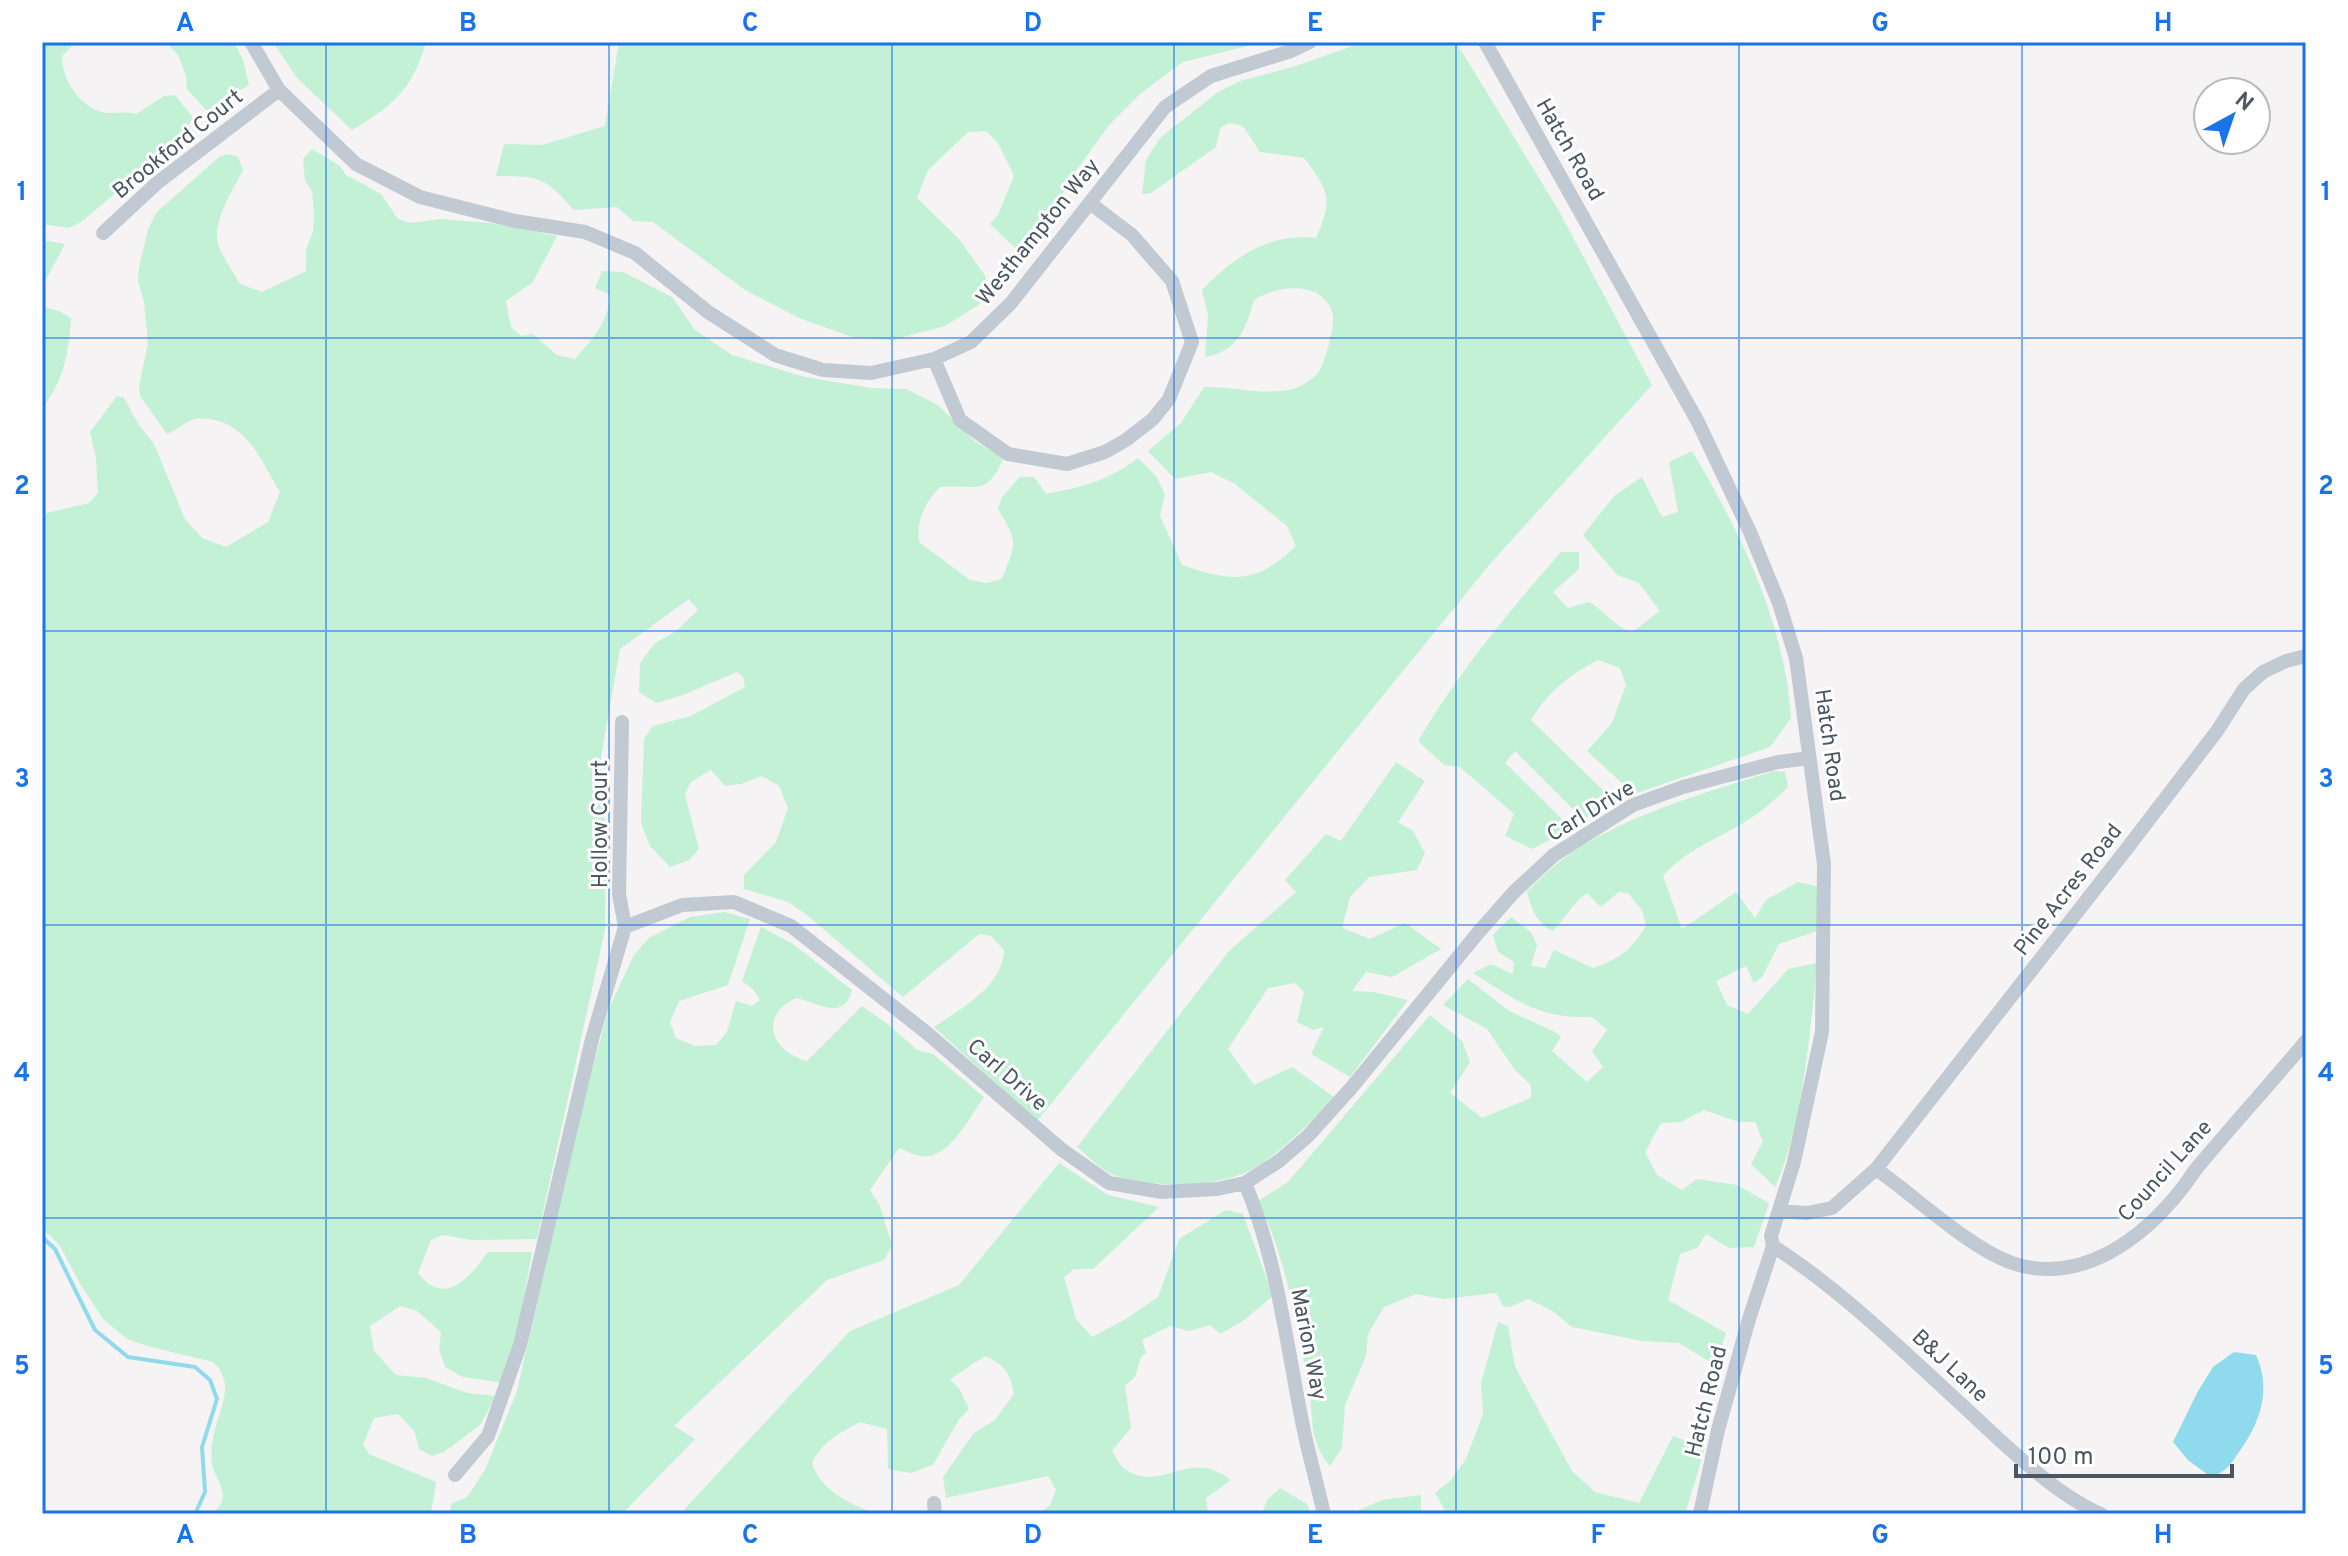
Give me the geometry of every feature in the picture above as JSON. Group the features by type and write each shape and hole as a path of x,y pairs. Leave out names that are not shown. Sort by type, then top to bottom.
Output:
{"street":[{"name":"Westhampton Way","path":"251,42 279,90 356,164 420,197 515,221 585,232 635,253 708,312 775,355 823,370 871,373 934,359 971,342 1011,303 1165,107 1211,76 1310,42"},
{"name":"Hatch Road","path":"1485,42 1670,369 1722,470 1779,603 1796,658 1824,864 1822,1032 1794,1162 1771,1236 1773,1246 1718,1430 1700,1514"},
{"name":"Brookford Court","path":"103,233 157,183 279,90"},
{"path":"934,359 960,420 1008,454 1067,464 1105,452 1153,419 1169,399 1192,342 1172,281 1132,235 1090,203"},
{"name":"Pine Acres Road","path":"1876,1169 2217,731 2244,689 2263,672 2306,656"},
{"name":"Hollow Court","path":"622,722 619,894 625,927"},
{"name":"Carl Drive","path":"625,927 682,905 734,902 791,926 927,1033 1061,1149 1109,1183 1162,1192 1217,1189 1245,1183 1279,1161 1308,1136 1477,934 1514,892 1554,855 1633,805 1683,787 1778,762 1809,758"},
{"path":"455,1475 488,1436 520,1345 592,1039 625,927"},
{"name":"Council Lane","path":"1876,1169 1996,1257 2028,1267 2053,1269 2076,1266 2113,1251 2136,1237 2182,1188 2306,1041"},
{"path":"1779,1211 1807,1213 1832,1208 1876,1169"},
{"name":"Marion Way","path":"1245,1183 1259,1215 1279,1295 1305,1435 1324,1514"},
{"name":"B&J Lane","path":"1773,1246 1838,1292 1998,1440 2060,1489 2101,1514"}],"green space":[{"path":"42,42 76,42 62,56 65,73 72,89 91,107 104,112 136,114 164,96 175,95 193,118 179,138 153,156 130,181 81,222 69,228 42,224"},
{"path":"166,42 234,42 243,60 249,85 207,111 187,89 178,55"},
{"path":"273,42 426,42 414,73 399,95 379,113 352,130 297,78"},
{"path":"619,42 1255,42 1183,62 1141,93 1109,125 1073,175 1047,222 1019,252 990,224 998,215 1014,176 998,143 986,131 968,132 928,170 917,198 959,239 986,277 980,304 945,326 892,340 852,337 799,318 745,290 653,222 633,221 617,207 574,210 556,191 540,181 496,176 504,144 542,145 605,126"},
{"path":"1364,42 1456,42 1559,211 1652,385 1490,564 1037,1121 934,1027 979,995 996,975 1004,950 991,936 979,934 903,997 788,902 744,889 744,875 776,842 788,808 779,786 762,776 725,786 711,770 691,782 685,794 699,849 689,860 670,867 650,846 641,823 644,739 653,726 691,716 745,687 743,677 737,672 656,703 639,692 640,663 655,643 676,631 698,610 689,599 620,649 601,757 606,847 605,930 537,1239 472,1240 443,1235 431,1240 418,1273 428,1283 447,1288 465,1279 488,1252 532,1252 517,1339 503,1383 463,1377 445,1367 439,1349 441,1332 417,1311 400,1306 370,1326 374,1351 396,1375 426,1378 467,1393 496,1396 480,1425 444,1452 432,1456 419,1449 415,1432 398,1414 374,1418 363,1444 369,1454 436,1482 431,1514 209,1514 218,1507 223,1496 211,1455 224,1399 224,1380 220,1371 213,1362 127,1339 103,1319 60,1246 42,1228 42,514 89,503 98,493 96,458 90,432 117,396 124,398 154,444 185,519 202,538 226,547 268,522 280,492 254,448 237,430 214,420 199,418 167,434 140,396 139,386 148,343 144,302 138,280 139,268 148,229 157,212 219,157 229,154 238,157 243,170 221,216 218,244 240,284 262,292 306,271 306,249 313,232 314,215 312,191 305,181 303,159 312,149 340,166 346,175 381,194 398,219 411,223 440,219 491,223 557,236 533,282 506,301 511,327 521,336 533,334 557,355 575,359 587,345 603,321 609,304 610,295 595,288 602,271 623,272 672,297 695,330 732,355 805,377 871,388 906,389 938,405 976,442 1004,458 985,484 940,487 920,519 919,542 970,580 987,583 1002,579 1013,543 998,509 1002,497 1020,477 1034,477 1046,494 1095,482 1138,458 1156,476 1165,494 1160,516 1182,565 1215,575 1243,576 1268,568 1296,546 1287,526 1235,484 1211,472 1175,479 1148,451 1181,423 1204,387 1285,390 1301,386 1320,370 1331,336 1333,315 1320,295 1298,288 1263,295 1254,300 1238,338 1225,350 1205,357 1208,316 1202,290 1227,267 1253,250 1282,239 1316,238 1325,213 1326,195 1319,178 1304,158 1260,152 1243,126 1229,123 1220,128 1216,147 1151,193 1142,194 1146,160 1160,138 1218,92 1240,81 1293,67"},
{"path":"42,240 65,244 42,287"},
{"path":"42,287 44,307 71,318 64,366 56,387 42,408"},
{"path":"1692,451 1743,546 1770,613 1780,647 1791,718 1770,747 1634,794 1587,751 1612,723 1626,685 1620,668 1598,660 1560,685 1531,720 1616,803 1583,819 1515,751 1505,763 1572,829 1532,849 1505,836 1514,814 1460,767 1444,765 1418,741 1485,643 1561,552 1579,552 1579,569 1553,592 1568,608 1589,602 1632,632 1660,611 1639,583 1617,575 1583,535 1615,495 1642,477 1662,517 1678,512 1669,462"},
{"path":"1396,762 1425,781 1398,822 1413,831 1425,853 1417,870 1369,877 1350,897 1342,928 1370,939 1405,923 1441,949 1392,977 1366,972 1352,991 1374,992 1408,1000 1350,1077 1311,1054 1324,1027 1313,1030 1297,1022 1304,992 1295,983 1268,988 1228,1049 1254,1085 1292,1067 1334,1097 1327,1105 1270,1157 1236,1176 1202,1183 1148,1183 1111,1174 1101,1167 1077,1147 1229,951 1296,892 1285,880 1326,834 1341,841"},
{"path":"1774,771 1785,772 1788,787 1779,796 1754,816 1682,859 1663,876 1682,929 1736,892 1755,918 1766,900 1798,882 1820,887 1820,930 1779,944 1762,977 1754,983 1746,966 1716,981 1727,1005 1748,1014 1788,969 1817,963 1799,1107 1775,1187 1751,1164 1763,1141 1755,1122 1739,1122 1704,1110 1681,1122 1661,1123 1645,1152 1657,1175 1682,1190 1697,1179 1737,1185 1769,1203 1754,1247 1729,1248 1706,1234 1697,1248 1680,1254 1668,1300 1726,1333 1715,1365 1679,1343 1642,1341 1572,1327 1551,1310 1528,1299 1510,1307 1503,1306 1496,1293 1443,1299 1416,1294 1384,1307 1368,1334 1366,1356 1345,1405 1342,1448 1330,1466 1315,1439 1290,1294 1276,1244 1258,1201 1288,1182 1430,1015 1462,1041 1470,1062 1450,1093 1482,1118 1531,1098 1531,1085 1515,1070 1487,1029 1443,1005 1468,979 1509,1011 1561,1037 1552,1051 1587,1082 1603,1067 1592,1051 1607,1030 1592,1017 1557,1015 1529,1006 1473,973 1491,964 1513,974 1514,962 1498,952 1493,935 1511,917 1531,932 1537,945 1531,966 1545,968 1554,950 1593,968 1618,957 1630,948 1646,926 1642,910 1628,893 1619,892 1601,907 1587,893 1553,931 1542,924 1535,914 1527,891 1559,862 1606,832 1662,808"},
{"path":"724,912 750,919 728,985 679,1001 670,1022 676,1038 695,1046 716,1045 727,1032 736,1001 752,1006 760,1000 754,990 742,981 761,927 793,944 852,990 848,1000 837,1008 796,998 784,1005 773,1023 778,1041 785,1049 807,1061 862,1006 917,1050 933,1054 984,1097 961,1132 946,1148 925,1156 899,1148 870,1190 880,1206 892,1245 884,1260 827,1280 674,1426 695,1439 622,1514 449,1514 452,1503 467,1497 485,1470 517,1391 581,1109 609,1008 634,955 649,938 690,917"},
{"path":"1059,1163 1108,1195 1159,1207 1093,1269 1074,1269 1064,1277 1076,1319 1092,1337 1158,1297 1179,1239 1226,1210 1243,1214 1273,1296 1243,1321 1220,1334 1210,1325 1189,1331 1170,1326 1142,1340 1146,1353 1141,1357 1135,1377 1125,1386 1131,1428 1112,1451 1125,1470 1141,1476 1153,1477 1202,1468 1216,1471 1231,1480 1206,1498 1208,1514 1039,1514 1050,1505 1056,1490 1048,1476 946,1498 943,1477 974,1433 995,1420 1014,1394 1006,1370 985,1356 950,1379 960,1390 969,1409 959,1419 933,1465 911,1473 888,1469 887,1429 860,1422 832,1438 816,1455 812,1463 829,1489 875,1514 680,1514 850,1331 959,1285"},
{"path":"1498,1322 1508,1326 1515,1367 1572,1471 1595,1492 1639,1503 1673,1436 1705,1448 1685,1514 1446,1512 1435,1493 1451,1480 1466,1459 1483,1414 1481,1383"},
{"path":"1280,1488 1307,1504 1311,1514 1262,1514 1267,1500"},
{"path":"1421,1495 1421,1514 1352,1513 1382,1500"}],"water":[{"path":"2234,1352 2256,1355 2263,1381 2261,1406 2253,1430 2236,1457 2224,1470 2211,1477 2188,1460 2173,1442 2213,1367"}],"waterway":[{"path":"42,1237 55,1249 95,1330 128,1357 195,1367 210,1380 217,1399 202,1447 205,1492 195,1514"}]}
